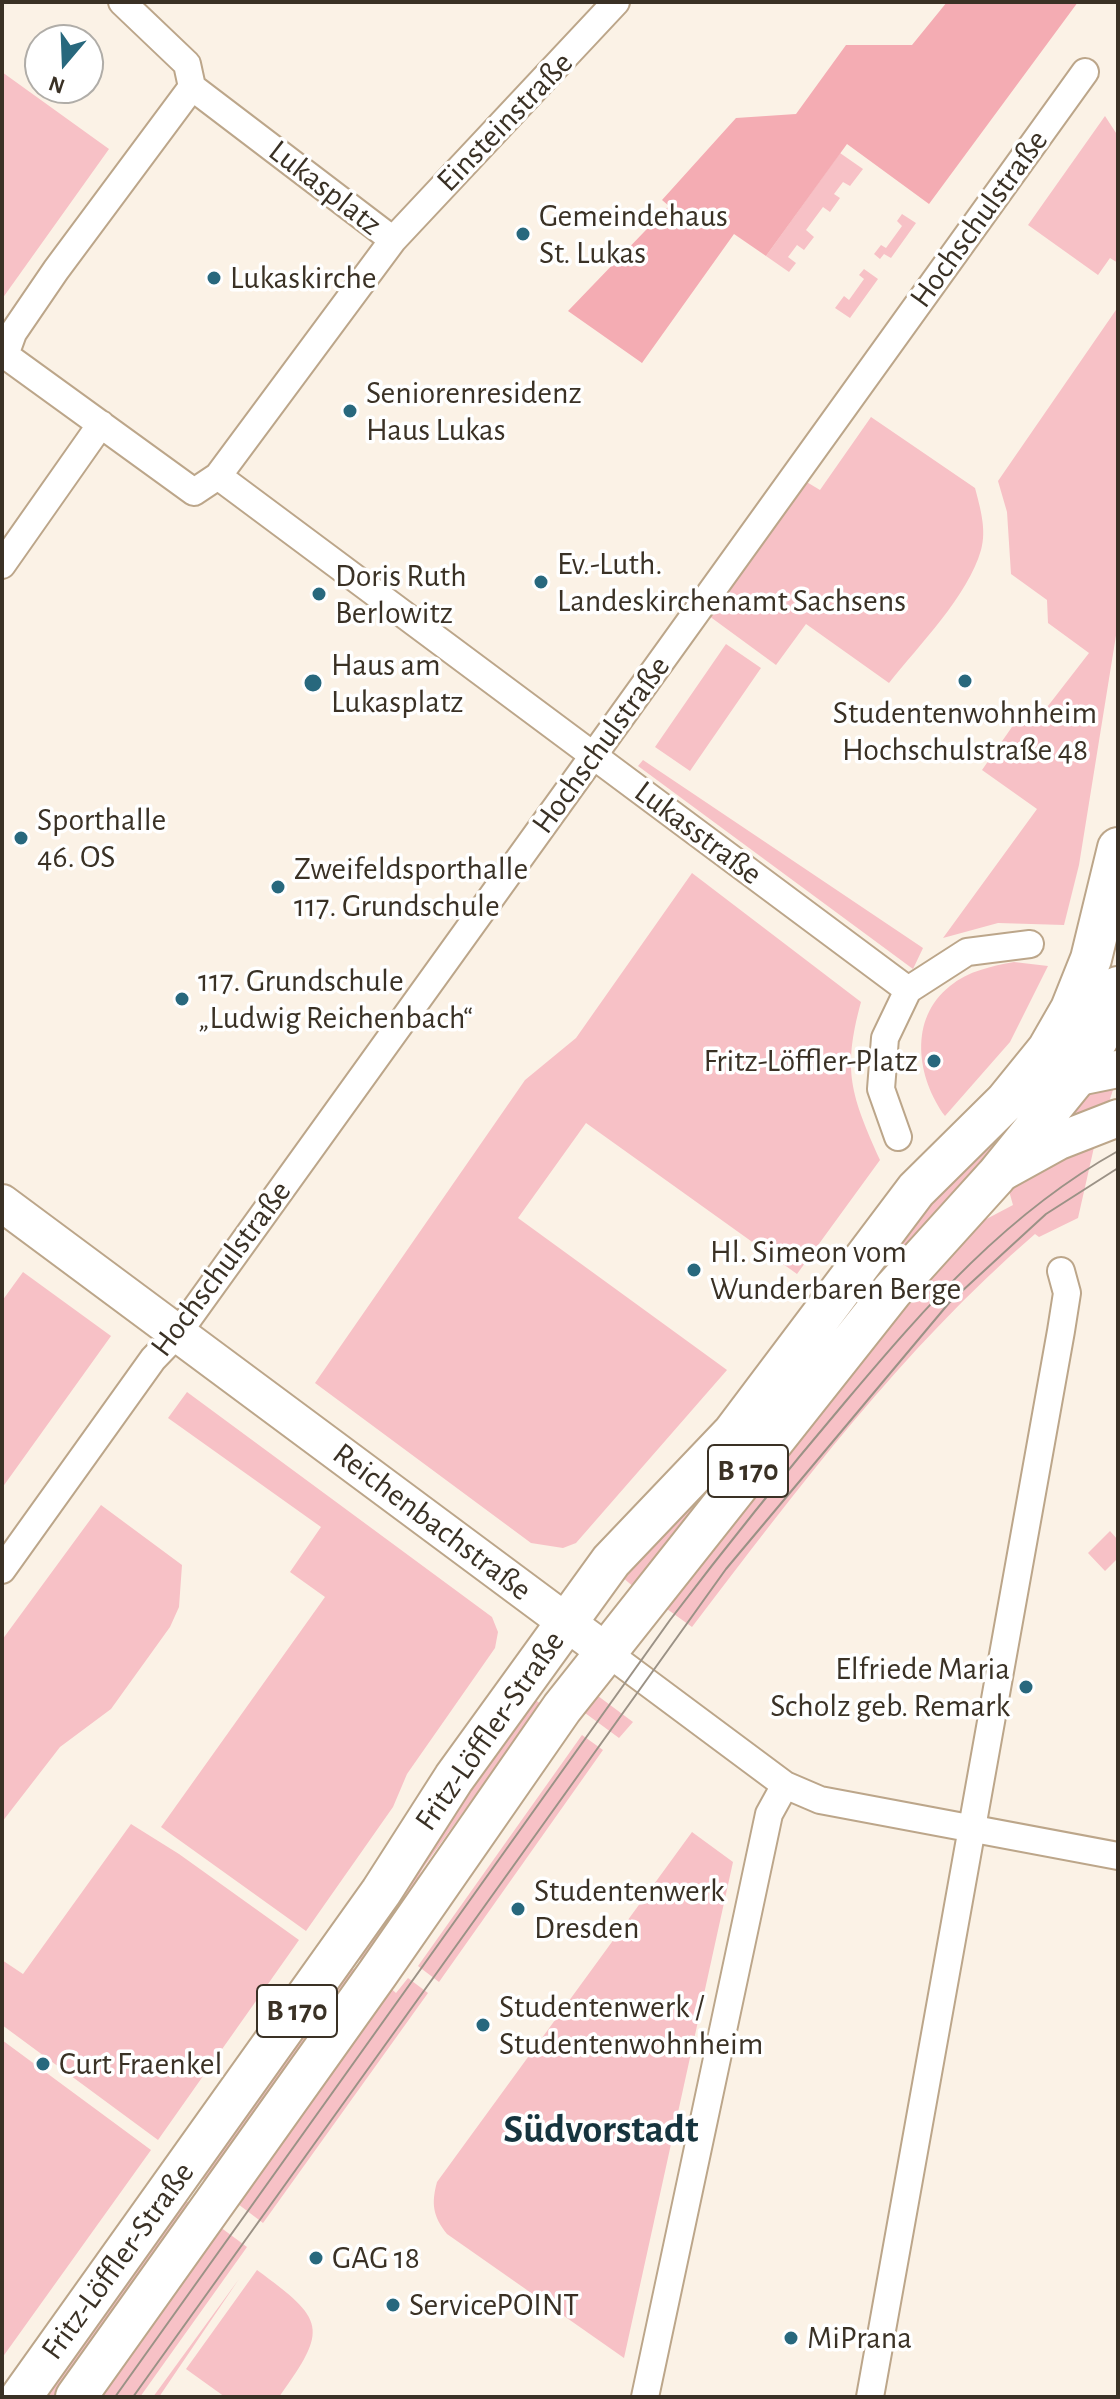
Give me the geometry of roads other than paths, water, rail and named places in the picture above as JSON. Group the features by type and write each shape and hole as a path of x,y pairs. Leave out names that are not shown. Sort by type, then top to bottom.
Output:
{"main road":[{"name":"B 170","path":"1005,1102 1048,1049 1071,1009 1095,947 1118,848"},
{"name":"B 170","path":"996,1176 1078,1075 1112,1004"},
{"name":"Fritz-Löffler-Straße","path":"21,2397 381,1892 454,1778 566,1622 635,1532 733,1433 916,1190 1005,1102"},
{"name":"Fritz-Löffler-Straße","path":"76,2397 378,1973 532,1749 605,1651 892,1291 996,1176"}],"street":[{"path":"122,2 187,64 192,87 56,270 13,333 5,355 194,492 218,476"},
{"name":"Einsteinstraße","path":"393,240 616,2"},
{"name":"Hochschulstraße","path":"2,1570 153,1359 178,1333 1085,72"},
{"name":"Lukasplatz","path":"192,87 393,240 218,476"},
{"path":"2,565 101,424"},
{"name":"Lukasstraße","path":"218,476 908,990"},
{"path":"898,1137 881,1089 885,1038 908,990 967,952 1030,944"},
{"path":"1005,1102 1032,1088 1078,1075 1118,1069"},
{"path":"996,1176 1059,1141 1118,1118"},
{"name":"Reichenbachstraße","path":"2,1203 785,1785 820,1800 1118,1856"},
{"path":"870,2397 1061,1331 1067,1293 1061,1271"},
{"path":"645,2397 769,1814 785,1785"}],"tram line":[{"path":"115,2397 670,1620 756,1509 876,1366 970,1264 1040,1203 1118,1151"},
{"path":"133,2397 726,1569 949,1303 1046,1214 1118,1168"}],"place":[{"name":"Gemeindehaus St. Lukas","path":"523,234"},
{"name":"Lukaskirche","path":"214,278"},
{"name":"Seniorenresidenz Haus Lukas","path":"350,411"},
{"name":"Ev.-Luth. Landeskirchenamt Sachsens","path":"541,582"},
{"name":"Doris Ruth Berlowitz","path":"319,594"},
{"name":"Studentenwohnheim Hochschulstraße 48","path":"965,681"},
{"name":"Haus am Lukasplatz","path":"313,683"},
{"name":"Sporthalle 46. OS","path":"21,838"},
{"name":"Zweifeldsporthalle 117. Grundschule","path":"278,887"},
{"name":"117. Grundschule „Ludwig Reichenbach“","path":"182,999"},
{"name":"Fritz-Löffler-Platz","path":"934,1061"},
{"name":"Hl. Simeon vom Wunderbaren Berge","path":"694,1270"},
{"name":"Elfriede Maria Scholz geb. Remark","path":"1026,1687"},
{"name":"Studentenwerk Dresden","path":"518,1909"},
{"name":"Studentenwerk / Studentenwohnheim","path":"483,2025"},
{"name":"Curt Fraenkel","path":"43,2064"},
{"name":"GAG 18","path":"316,2258"},
{"name":"ServicePOINT","path":"393,2305"},
{"name":"MiPrana","path":"791,2338"}],"district":[{"name":"Südvorstadt","path":"601,2130"}]}
